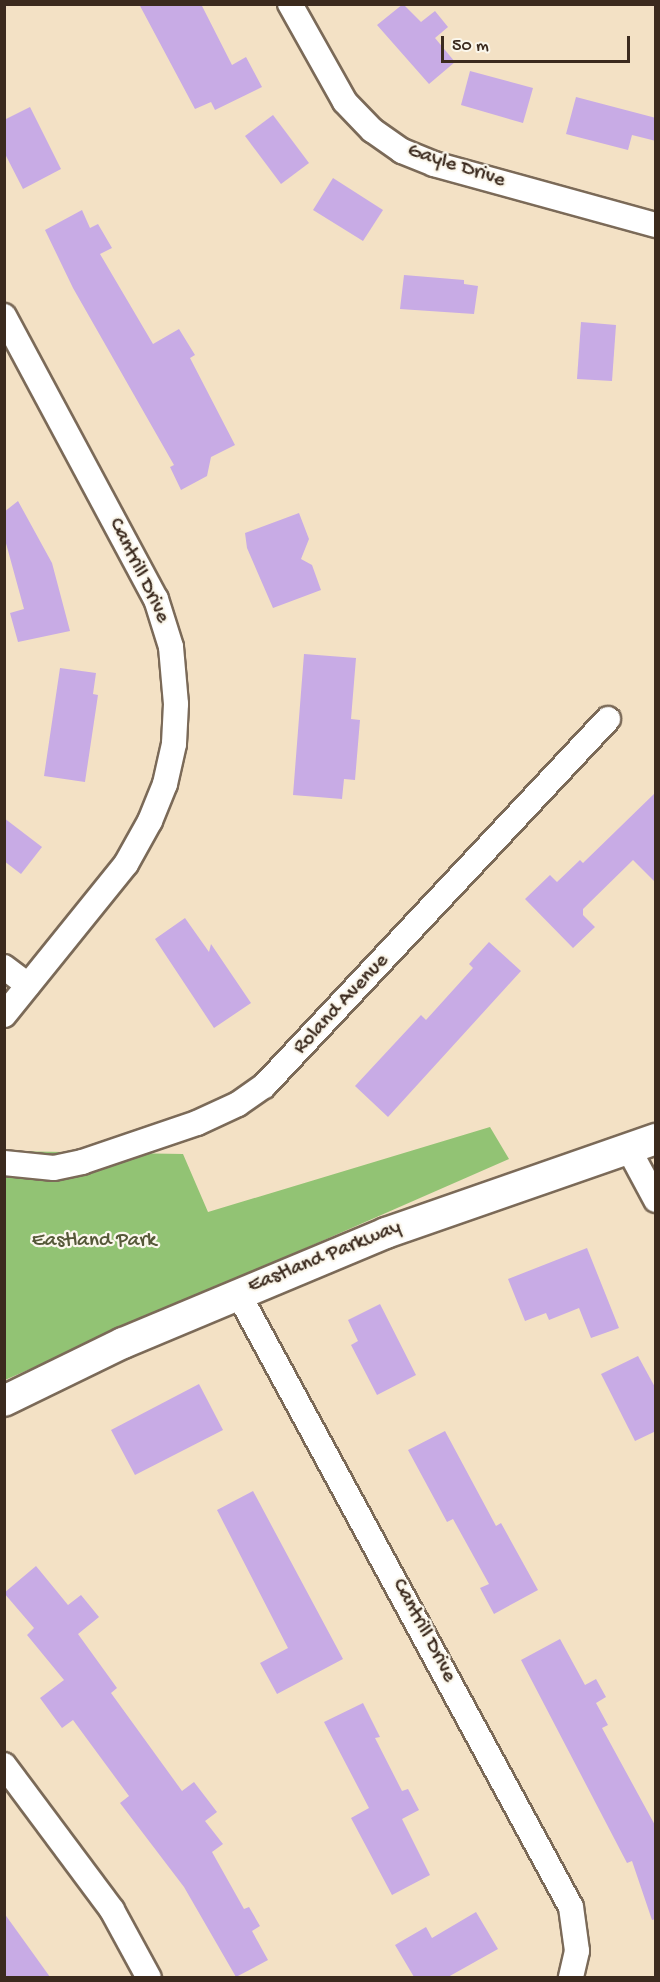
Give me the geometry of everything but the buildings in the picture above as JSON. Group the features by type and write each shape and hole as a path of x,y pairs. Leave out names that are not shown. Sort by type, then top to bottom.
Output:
{"street":[{"name":"Gayle Drive","path":"290,4 345,102 372,130 402,151 434,164 656,225"},
{"name":"Cantrill Drive","path":"4,316 156,598 171,647 177,704 165,784 150,821 126,864 4,1015"},
{"name":"Roland Avenue","path":"4,1163 54,1168 82,1162 197,1123 238,1104 264,1086 608,719"},
{"path":"4,967 28,985"},
{"path":"642,1144 656,1200"},
{"name":"Eastland Parkway","path":"4,1401 123,1343 386,1233 642,1144"},
{"name":"Cantrill Drive","path":"238,1293 571,1907 577,1951 571,1977"},
{"path":"4,1765 112,1910 149,1977"}],"green space":[{"name":"Eastland Park","path":"490,1127 509,1159 5,1380 5,1151 183,1154 208,1212"}]}
